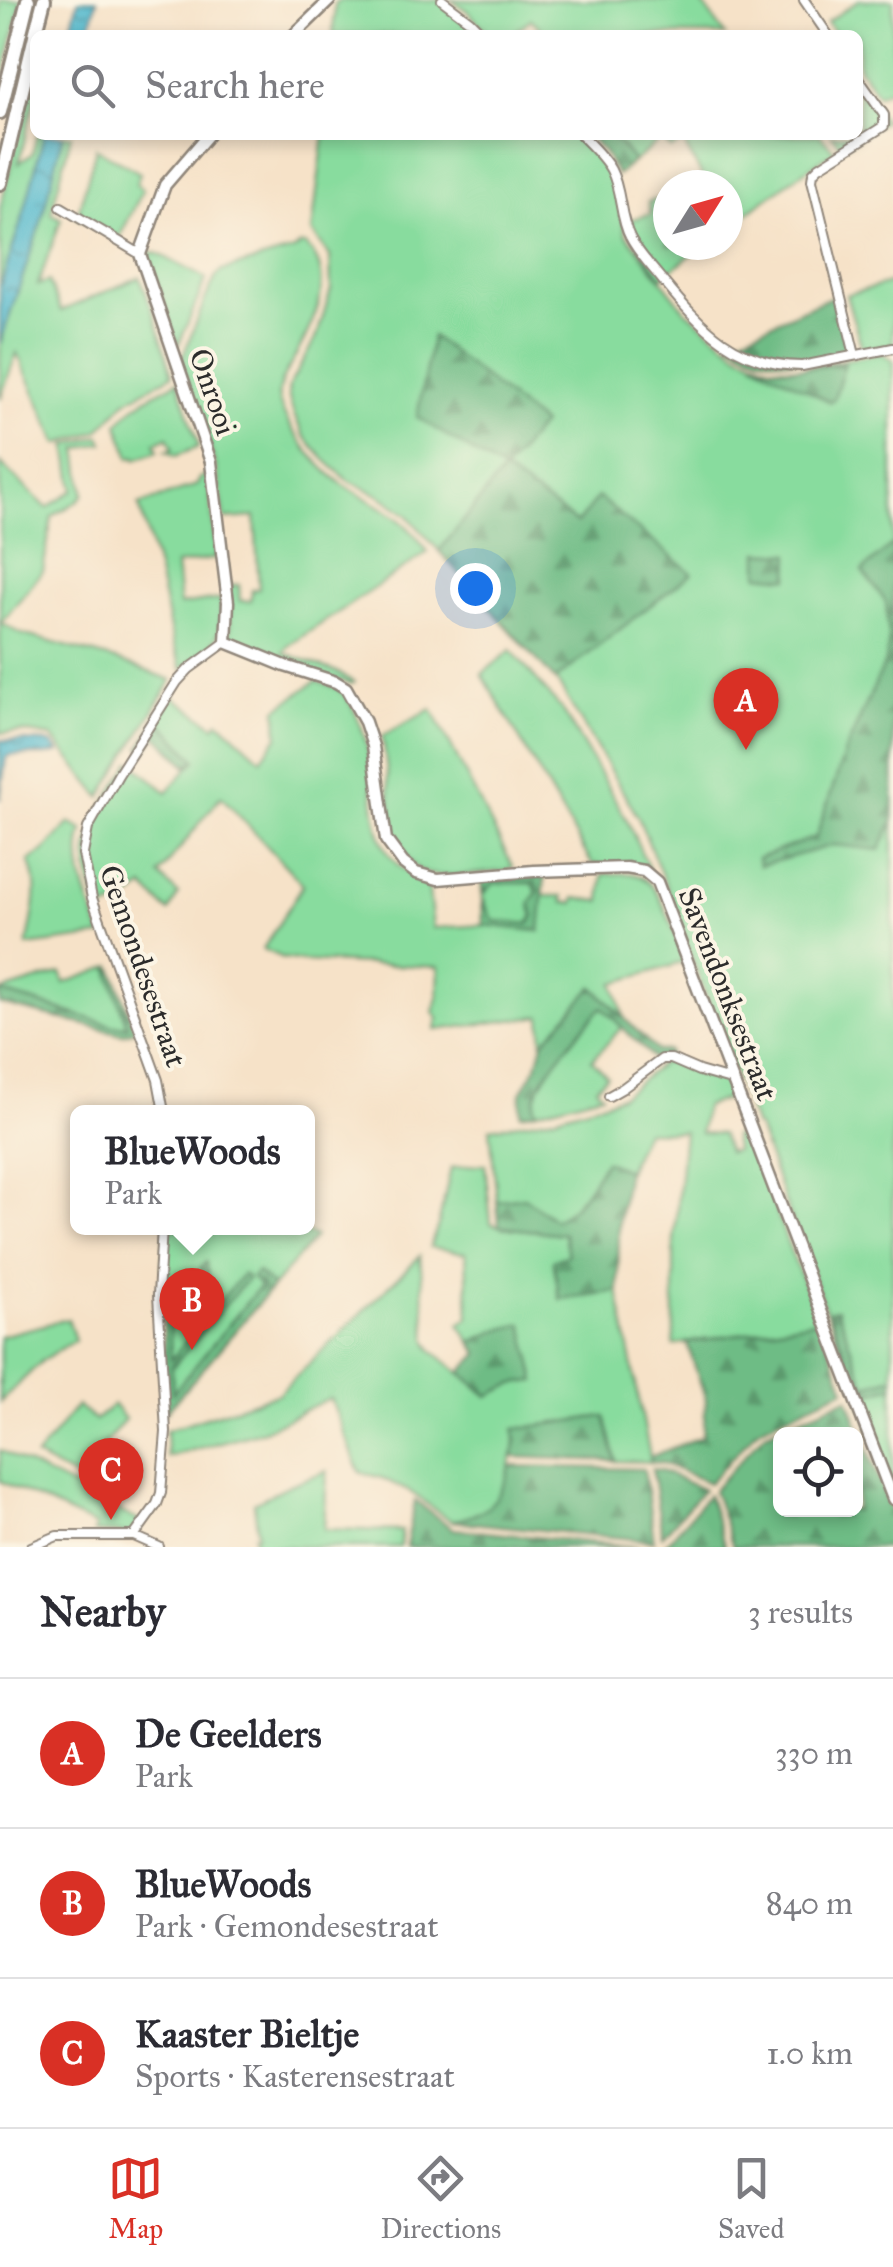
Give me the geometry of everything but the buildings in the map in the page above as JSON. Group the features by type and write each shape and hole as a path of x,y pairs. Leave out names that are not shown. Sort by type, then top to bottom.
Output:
{"highway":[{"path":"0,112 28,0"},
{"path":"36,30 44,0"},
{"path":"0,183 30,56"}],"street":[{"path":"299,30 330,0"},
{"path":"442,0 479,30"},
{"path":"804,0 825,30"},
{"path":"863,85 884,115 884,126 863,139"},
{"path":"61,207 140,254 165,185 204,140"},
{"path":"585,140 610,168 628,234 637,249 687,310 720,339 744,355 774,365 802,366 893,348"},
{"path":"855,355 812,180 819,167 862,140"},
{"name":"Onrooi","path":"140,254 211,462 228,602 226,642"},
{"name":"Savendonksestraat","path":"226,642 346,688 365,722 372,746 386,840 416,873 438,879 626,868 653,877 893,1498"},
{"name":"Gemondesestraat","path":"163,1105 158,1080 92,898 83,854 88,828 177,682 226,642"},
{"path":"609,1096 662,1059 735,1082"},
{"path":"134,1536 161,1492 166,1432 158,1295 162,1235"},
{"path":"31,1547 58,1536 134,1536 159,1547"}],"green space":[{"path":"0,0 22,0 0,90"},
{"path":"438,0 475,30 333,30 335,3"},
{"path":"451,0 700,0 721,30 542,30 531,19 517,30 486,30"},
{"path":"859,0 893,0 893,87 878,95 863,74 863,30 833,30 827,22"},
{"path":"30,89 30,118 19,163 32,154 36,140 43,140 0,287 0,208"},
{"path":"863,89 884,121 863,134"},
{"path":"62,140 70,140 51,213 61,219 38,285 49,281 61,311 140,277 172,375 126,401 98,431 58,444 17,353 0,399 0,344 41,222"},
{"path":"323,140 583,140 608,168 626,234 685,310 738,353 770,366 800,368 882,353 893,361 893,1490 638,817 558,683 406,514 347,480 304,436 294,415 289,386 317,336 331,289 330,256 312,232"},
{"path":"592,140 615,140 634,161 617,175"},
{"path":"615,140 661,140 634,161"},
{"path":"663,140 825,140 835,151 743,216 743,170 699,170 683,142 671,149"},
{"path":"96,148 140,173 136,184 143,190 119,238 77,217"},
{"path":"653,200 653,260 684,260 662,277 640,247 629,220 651,214 648,202"},
{"path":"305,245 315,257 322,285 309,330 281,383 279,400 283,412 307,450 329,473 386,510 428,552 288,646 284,653 335,671 354,682 351,684 230,641 230,585 239,585 240,601 251,601 252,590 259,589 255,517 225,519 216,467 181,361 206,297 221,271 295,250"},
{"path":"146,251 206,279 178,347"},
{"path":"893,282 893,345 866,350 862,348 846,295"},
{"path":"833,296 848,353 787,361 759,356 730,342"},
{"path":"432,336 542,424 504,471 577,523 598,497 692,573 555,680 439,551 503,471 417,417"},
{"path":"753,362 787,368 845,363 830,402"},
{"path":"178,381 199,447 176,456 166,451 173,449 168,437 155,443 158,451 130,458 118,424 138,404"},
{"path":"100,436 103,443 78,449 84,494 52,517 43,571 1,623 22,634 172,680 101,797 52,737 0,733 0,463 47,508 74,490 67,445"},
{"path":"208,475 217,558 176,565 180,605 221,599 220,626 215,642 182,669 139,505 197,485 200,478"},
{"path":"893,544 893,822 880,850 834,845 759,866 758,858 816,837 845,752 886,660 886,602 862,571"},
{"path":"759,552 790,554 789,578 759,575"},
{"path":"511,650 563,711 626,818 649,869 592,864 482,674"},
{"path":"316,681 338,689 355,712 366,744 381,836 390,855 405,871 428,882 433,928 487,925 539,931 543,896 563,896 563,902 574,903 575,898 601,901 603,874 629,874 643,878 657,893 685,962 614,983 624,1017 593,987 543,1043 541,1016 436,1030 439,967 304,961 283,958 263,949 303,885 221,796 159,875 178,894 169,912 144,887 124,903 101,911 89,873 89,842 114,788 131,762 167,792 195,760 158,719 172,696 215,726 219,721 261,759 278,737 277,709"},
{"path":"432,709 513,867 506,871 434,875 418,869 406,856 393,817 382,736"},
{"path":"158,719 196,760 192,764 187,766 156,735 145,752 140,747"},
{"path":"70,823 83,830 81,871 102,936 27,946 35,892 29,861"},
{"path":"545,876 540,931 483,925 482,900 495,921 529,924 534,916 530,903 537,893 533,883 494,883 482,895 482,879"},
{"path":"493,883 533,883 536,892 530,924 491,918 482,895"},
{"path":"112,966 111,977 127,1026 111,1025 0,992 61,973 65,983"},
{"path":"113,969 135,1030 122,1034 0,1004 0,992 111,1025 127,1026 111,977"},
{"path":"593,987 657,1051 668,1051 669,1055 654,1059 602,1007 541,1084 536,1097 538,1111 521,1114 521,1093 537,1065 543,1043"},
{"path":"602,1006 622,1027 592,1060 607,1076 596,1087 602,1094 538,1111 536,1097 549,1069"},
{"path":"663,1062 729,1083 735,1096 705,1106 700,1133 721,1134 728,1152 735,1150 733,1136 747,1131 819,1320 674,1345 674,1240 684,1132 645,1131 627,1170 605,1161 577,1201 555,1221 524,1197 497,1201 490,1128 553,1117 611,1100 623,1095"},
{"path":"605,1161 627,1170 619,1220 618,1291 560,1299 553,1260 568,1255 564,1234 501,1227 497,1201 524,1197 555,1220 578,1201"},
{"path":"485,1164 491,1223 564,1234 571,1298 618,1291 651,1462 616,1461 605,1416 515,1430 515,1450 501,1494 483,1511 451,1521 412,1493 360,1472 330,1398 264,1430 167,1457 166,1430 278,1394 420,1256 427,1339 432,1350 488,1396 522,1382 522,1325 471,1342 459,1324 469,1317 466,1253 430,1247 451,1168"},
{"path":"165,1235 315,1237 166,1412"},
{"path":"206,1262 211,1294 170,1326 171,1359 243,1274 248,1278 172,1368 173,1393 260,1286 252,1278 257,1272 273,1286 166,1412 163,1307 202,1294 201,1267"},
{"path":"837,1309 863,1380 867,1385 893,1377 893,1386 861,1396 829,1311"},
{"path":"68,1319 75,1340 43,1360 0,1402 0,1336"},
{"path":"819,1320 845,1389 759,1428 709,1483 651,1462 650,1457 703,1436 706,1400 687,1343"},
{"path":"523,1324 536,1381 513,1384 488,1396 461,1372 479,1354 471,1342"},
{"path":"848,1398 859,1427 779,1427"},
{"path":"113,1404 125,1419 77,1479 36,1457 77,1405 95,1421"},
{"path":"605,1416 616,1461 513,1457 517,1440 514,1429"},
{"path":"773,1430 773,1517 863,1517 863,1438 893,1517 893,1547 733,1547 713,1490 765,1433"},
{"path":"0,1450 141,1522 132,1534 94,1532 96,1526 0,1481"},
{"path":"510,1466 644,1469 654,1541 451,1521 474,1515 491,1504"},
{"path":"652,1469 703,1490 662,1536"},
{"path":"327,1471 324,1529 402,1531 400,1547 256,1547 254,1503"},
{"path":"708,1495 725,1547 663,1547"},
{"path":"415,1501 453,1529 639,1547 406,1547"}],"water":[{"path":"78,0 97,0 89,30 70,30"},
{"path":"43,140 62,140 41,222 0,344 0,287"},
{"path":"0,740 46,742 59,752 9,755 0,800"}],"place":[{"name":"De Geelders","path":"746,750"},
{"name":"BlueWoods","path":"192,1350"},
{"name":"Kaaster Bieltje","path":"111,1520"}]}
